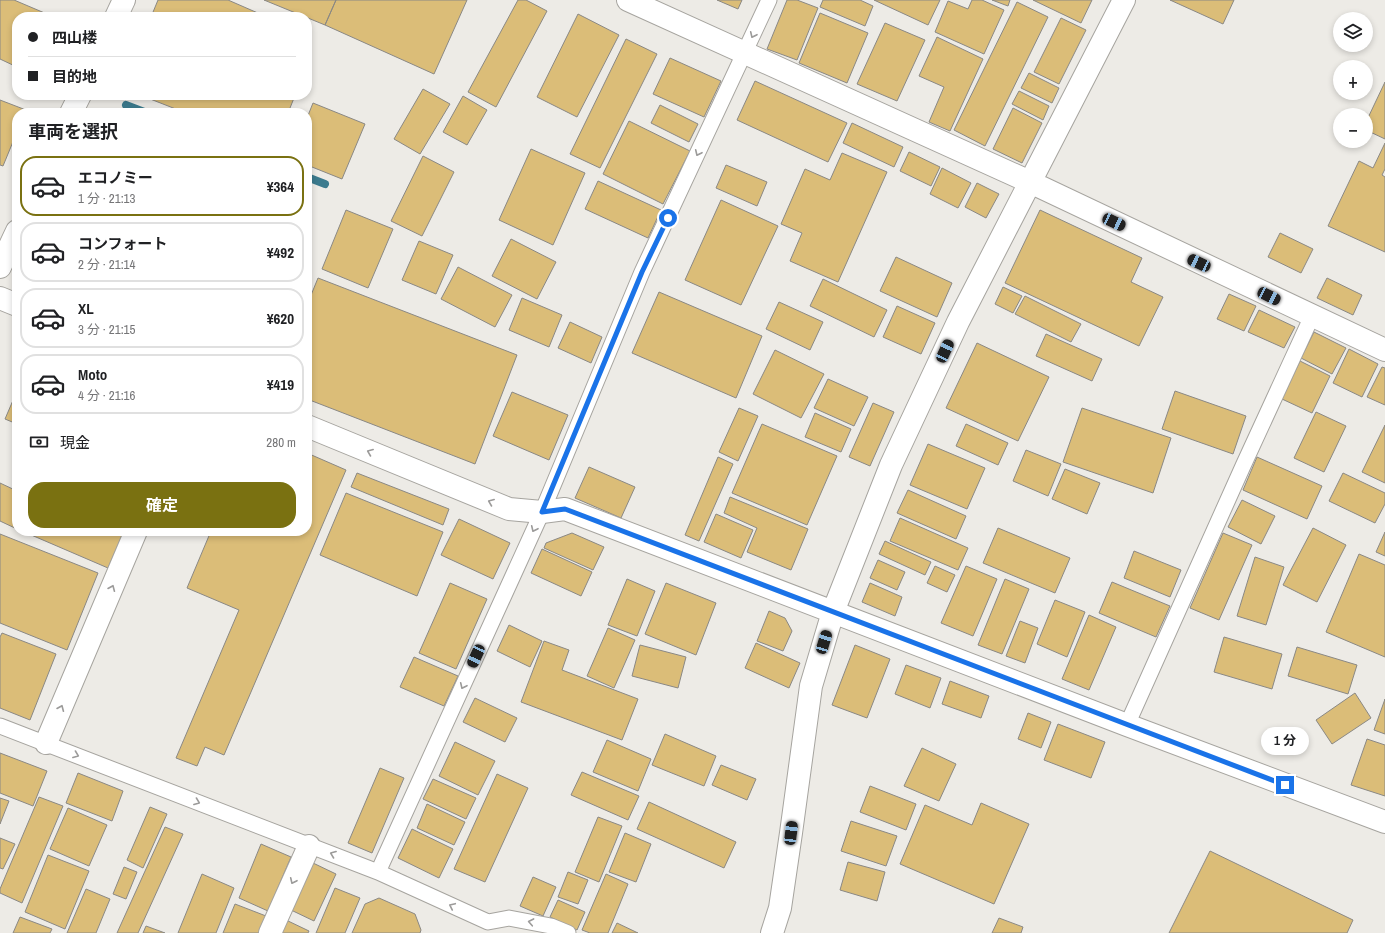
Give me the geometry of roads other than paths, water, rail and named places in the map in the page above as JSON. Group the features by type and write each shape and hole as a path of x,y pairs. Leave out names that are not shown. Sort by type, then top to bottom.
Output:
{"main road":[{"path":"118,12 124,0"},
{"path":"628,0 1030,182 1385,350"},
{"path":"772,933 781,901 811,686 833,612 891,465 958,322 1124,0"},
{"path":"0,267 12,242"},
{"path":"0,298 12,303"},
{"path":"312,428 509,509 542,512 565,509 1127,725 1385,822"},
{"path":"46,744 134,536"},
{"path":"270,933 309,846"}],"lane":[{"path":"378,872 542,512 642,272 769,0"},
{"path":"1127,725 1312,316"},
{"path":"0,726 378,872 488,928 509,918 551,926 568,933"}],"waterway":[{"path":"126,105 134,108"},
{"path":"312,179 325,184"}]}
